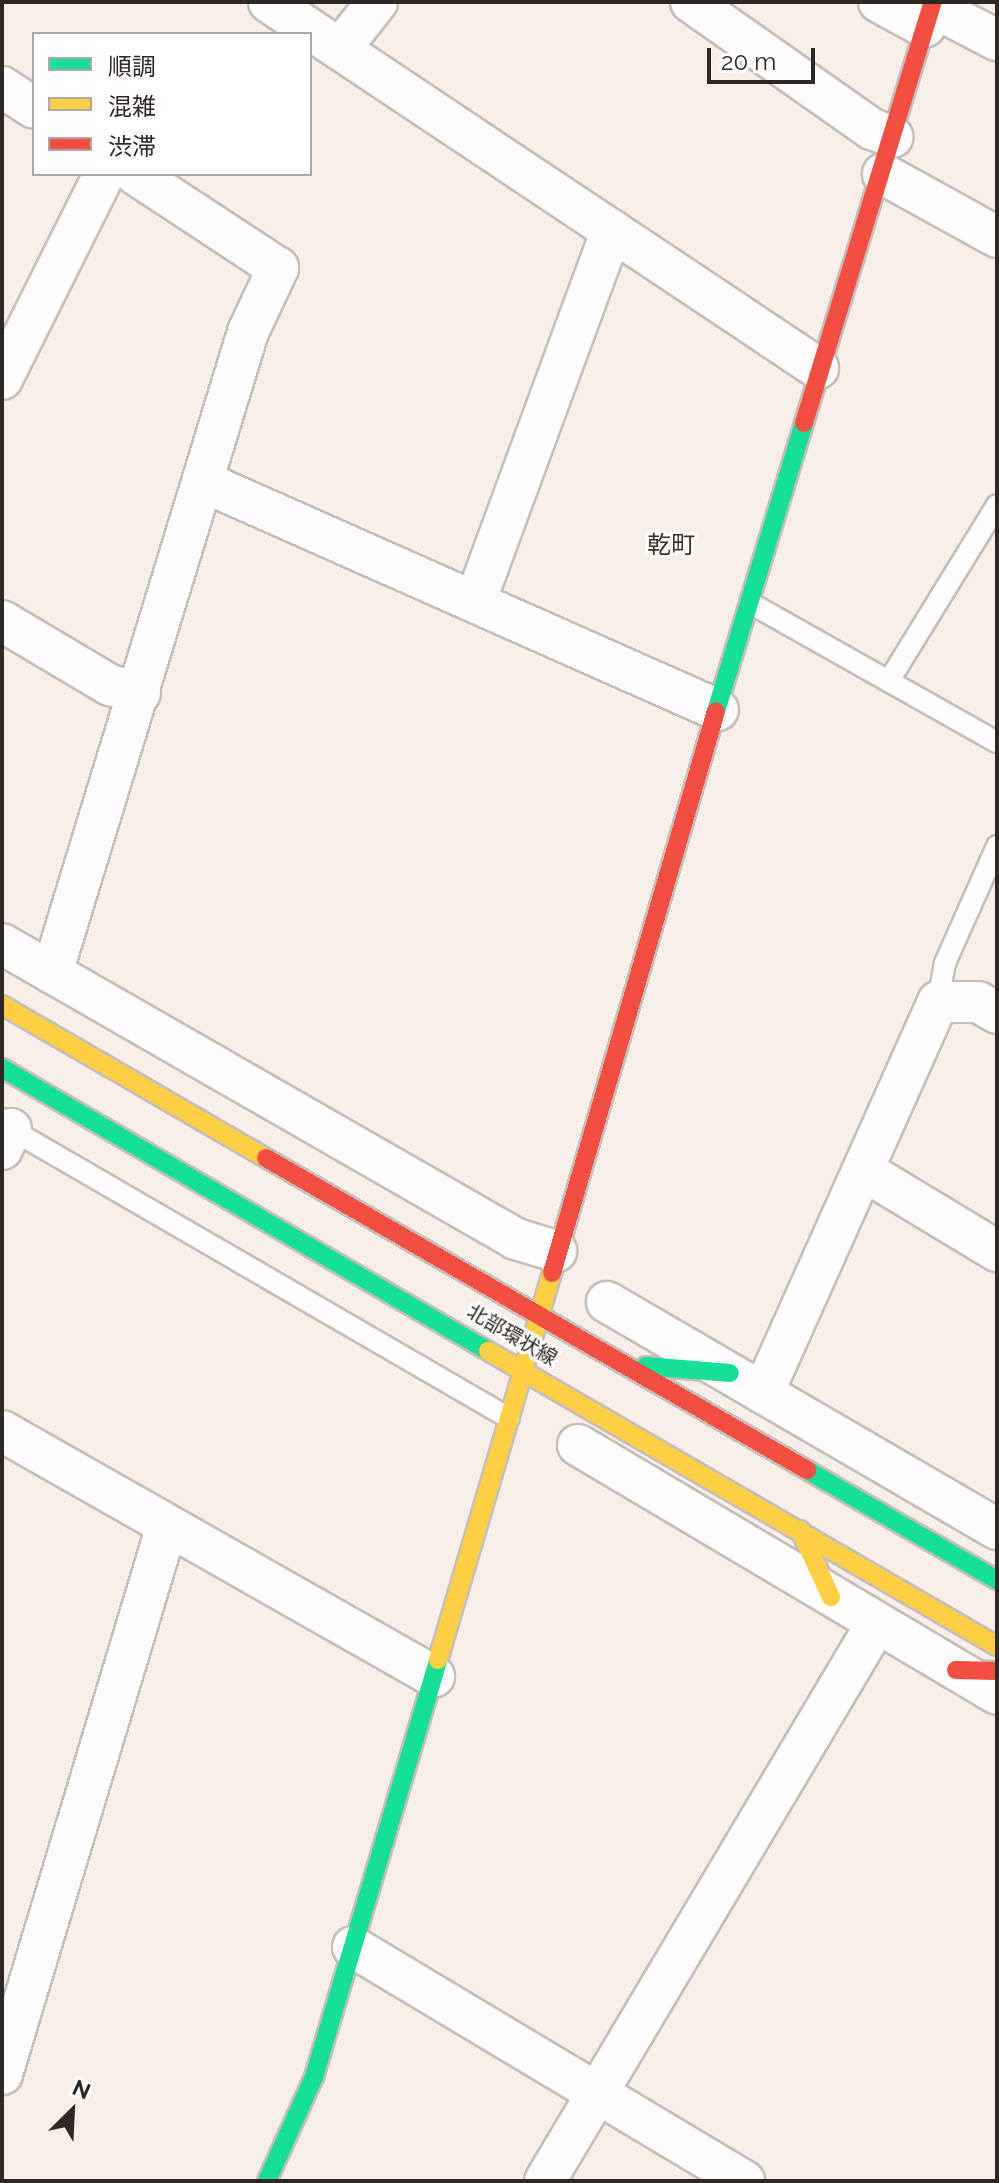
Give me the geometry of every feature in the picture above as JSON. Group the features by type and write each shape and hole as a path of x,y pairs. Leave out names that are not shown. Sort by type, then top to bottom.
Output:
{"street":[{"path":"269,2 818,368"},
{"path":"340,49 377,2"},
{"path":"691,2 872,129 888,156 997,237"},
{"path":"879,2 930,11 997,40"},
{"path":"267,2181 314,2077 818,368 888,156 930,11"},
{"path":"2,87 32,107"},
{"path":"2,379 103,176"},
{"path":"52,973 248,332 278,268 138,176"},
{"path":"475,602 612,230"},
{"path":"204,482 718,710"},
{"path":"2,621 110,685 140,693"},
{"path":"2,944 516,1239 556,1251"},
{"path":"746,1383 866,1172 938,1002 991,998"},
{"name":"北部環状線","path":"2,1005 542,1311 997,1580"},
{"name":"北部環状線","path":"2,1068 524,1367 997,1646"},
{"path":"866,1172 997,1251"},
{"path":"607,1302 997,1529"},
{"path":"632,1364 746,1383"},
{"path":"2,1431 166,1529 434,1676"},
{"path":"578,1445 997,1694"},
{"path":"2,2074 166,1529"},
{"path":"800,1530 831,1597"},
{"path":"545,2181 877,1623"},
{"path":"956,1670 997,1671"},
{"path":"353,1947 744,2181"}],"lane":[{"path":"890,679 997,505"},
{"path":"750,603 890,679 997,742"},
{"path":"938,1002 945,963 997,846"},
{"path":"5,1134 509,1418"}],"traffic: fast":[{"path":"716,711 804,423"},
{"path":"2,1068 488,1351"},
{"path":"646,1366 730,1373"},
{"path":"807,1470 997,1580"},
{"path":"267,2181 314,2077 438,1660"}],"traffic: slow":[{"path":"2,1005 266,1158"},
{"path":"438,1660 552,1273"},
{"path":"488,1351 997,1646"},
{"path":"800,1530 831,1597"}],"traffic: jam":[{"path":"804,423 933,2"},
{"path":"552,1273 716,711"},
{"path":"266,1158 807,1470"},
{"path":"956,1670 997,1671"}],"district":[{"name":"乾町","path":"671,545"}]}
